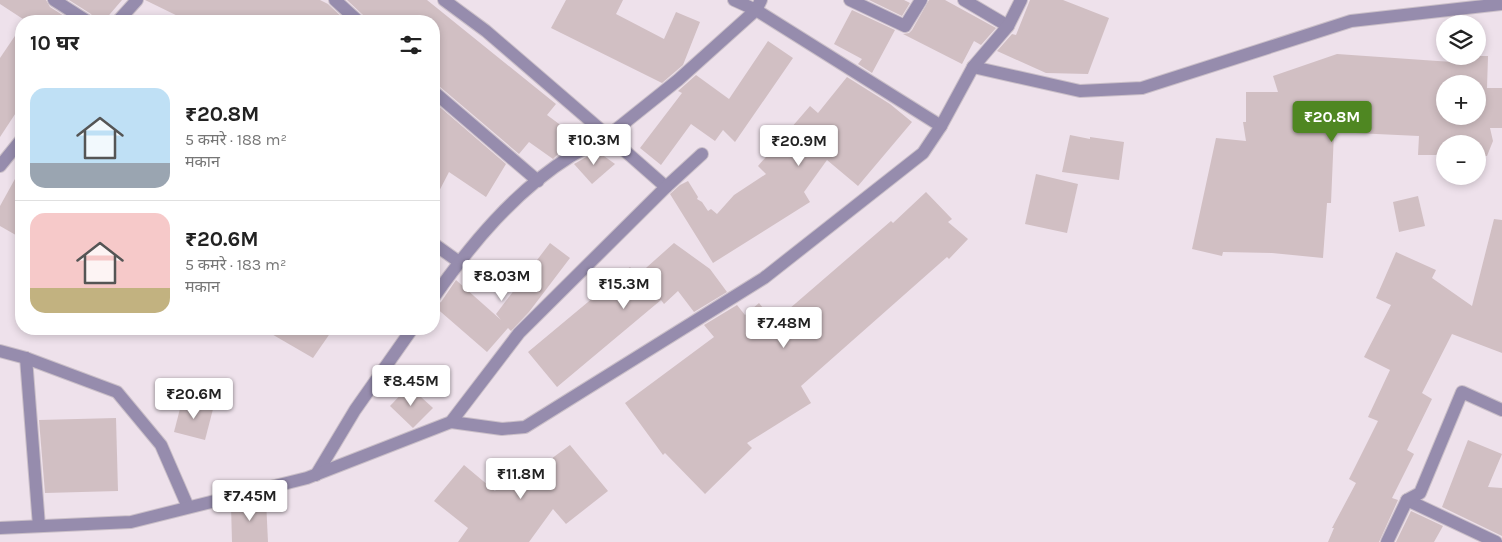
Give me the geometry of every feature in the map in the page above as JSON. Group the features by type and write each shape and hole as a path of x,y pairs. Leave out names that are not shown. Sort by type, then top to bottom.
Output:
{"street":[{"path":"54,0 78,15"},
{"path":"123,15 137,0"},
{"path":"336,0 352,15"},
{"path":"444,0 486,30 666,187"},
{"path":"734,0 759,5 941,126"},
{"path":"850,0 905,26 921,0"},
{"path":"964,0 1008,26"},
{"path":"0,528 131,522 316,475 450,422 502,429 525,427 764,278 923,153 941,126 973,67 1008,26 1021,0"},
{"path":"973,67 1080,91 1142,88 1351,21 1502,4"},
{"path":"440,288 458,262 511,204 570,157 608,136 678,80 759,5"},
{"path":"440,97 538,181"},
{"path":"1,162 15,147"},
{"path":"450,422 519,333 666,187 702,154"},
{"path":"440,248 458,262"},
{"path":"316,475 355,410 408,335"},
{"path":"0,351 26,358 117,392 161,445 188,508"},
{"path":"26,358 39,526"},
{"path":"1387,542 1407,500 1420,493 1462,392 1502,410"},
{"path":"1407,500 1496,542"}],"building":[{"path":"0,0 46,0 50,7 63,15 17,15 0,4"},
{"path":"69,0 122,0 109,15 91,14"},
{"path":"145,0 320,0 328,4 340,15 176,15"},
{"path":"347,0 427,0 556,104 547,115 582,141 562,150 553,159 529,142 519,154 440,87 440,15 363,15"},
{"path":"566,0 623,0 616,14 664,39 676,12 700,22 683,65 662,83 551,28"},
{"path":"869,0 904,0 910,3 902,16"},
{"path":"929,0 945,0 996,28 981,45 974,41 962,64 903,34 909,33 912,30"},
{"path":"1030,0 1063,0 1109,18 1088,74 1046,73 997,51 1012,34 1016,35"},
{"path":"852,10 895,30 872,73 858,64 862,59 834,44"},
{"path":"15,36 15,114 0,137 0,58"},
{"path":"768,41 793,58 735,142 723,130 715,141 691,124 661,165 640,148 682,93 678,91 696,75 729,99"},
{"path":"1337,54 1436,61 1436,65 1486,65 1486,56 1488,56 1487,88 1502,88 1502,128 1490,128 1493,141 1487,156 1486,135 1436,135 1436,155 1418,155 1419,136 1334,132 1331,203 1327,203 1323,258 1272,253 1223,252 1222,256 1192,249 1216,138 1246,141 1243,122 1246,122 1246,92 1278,92 1273,76"},
{"path":"847,77 890,104 912,122 858,186 827,160 804,192 810,202 713,263 670,194 688,181 698,197 697,199 702,202 708,211 711,209 717,214 734,195 766,174 758,166 810,106 818,113"},
{"path":"440,107 506,164 486,197 449,172 440,189"},
{"path":"1070,135 1124,142 1119,180 1062,172"},
{"path":"597,151 615,164 592,184 574,164"},
{"path":"1036,174 1078,184 1067,233 1025,224"},
{"path":"15,179 15,235 0,226 0,206"},
{"path":"926,192 952,219 948,222 968,239 949,259 947,257 801,386 811,403 747,443 752,448 705,494 665,453 663,455 625,403 714,337 704,325 737,305 745,315 759,303 774,322 891,221 893,223"},
{"path":"1418,196 1425,226 1399,232 1393,202"},
{"path":"1494,219 1502,220 1502,353 1452,334 1422,393 1432,399 1407,450 1414,454 1392,498 1398,500 1379,542 1328,542 1334,528 1332,528 1356,483 1349,479 1378,421 1368,417 1390,370 1364,357 1391,305 1376,298 1396,252 1436,270 1432,278 1472,306"},
{"path":"550,243 570,258 529,312 511,331 508,328 487,352 440,311 440,303 456,280 501,320 496,314"},
{"path":"674,243 710,269 727,292 694,312 678,291 664,304 661,300 557,387 528,352 630,267 637,276"},
{"path":"273,335 329,335 313,358"},
{"path":"409,386 433,408 413,428 390,406"},
{"path":"182,401 213,409 205,440 174,432"},
{"path":"116,418 118,491 45,493 39,420"},
{"path":"1468,440 1502,454 1488,487 1502,488 1502,536 1442,507"},
{"path":"570,445 608,491 566,524 553,509 529,542 458,542 468,528 434,501 464,465 495,491 509,472 521,481"},
{"path":"266,500 268,542 232,542 231,505 248,501"},
{"path":"1411,511 1443,526 1434,542 1396,542"}]}
